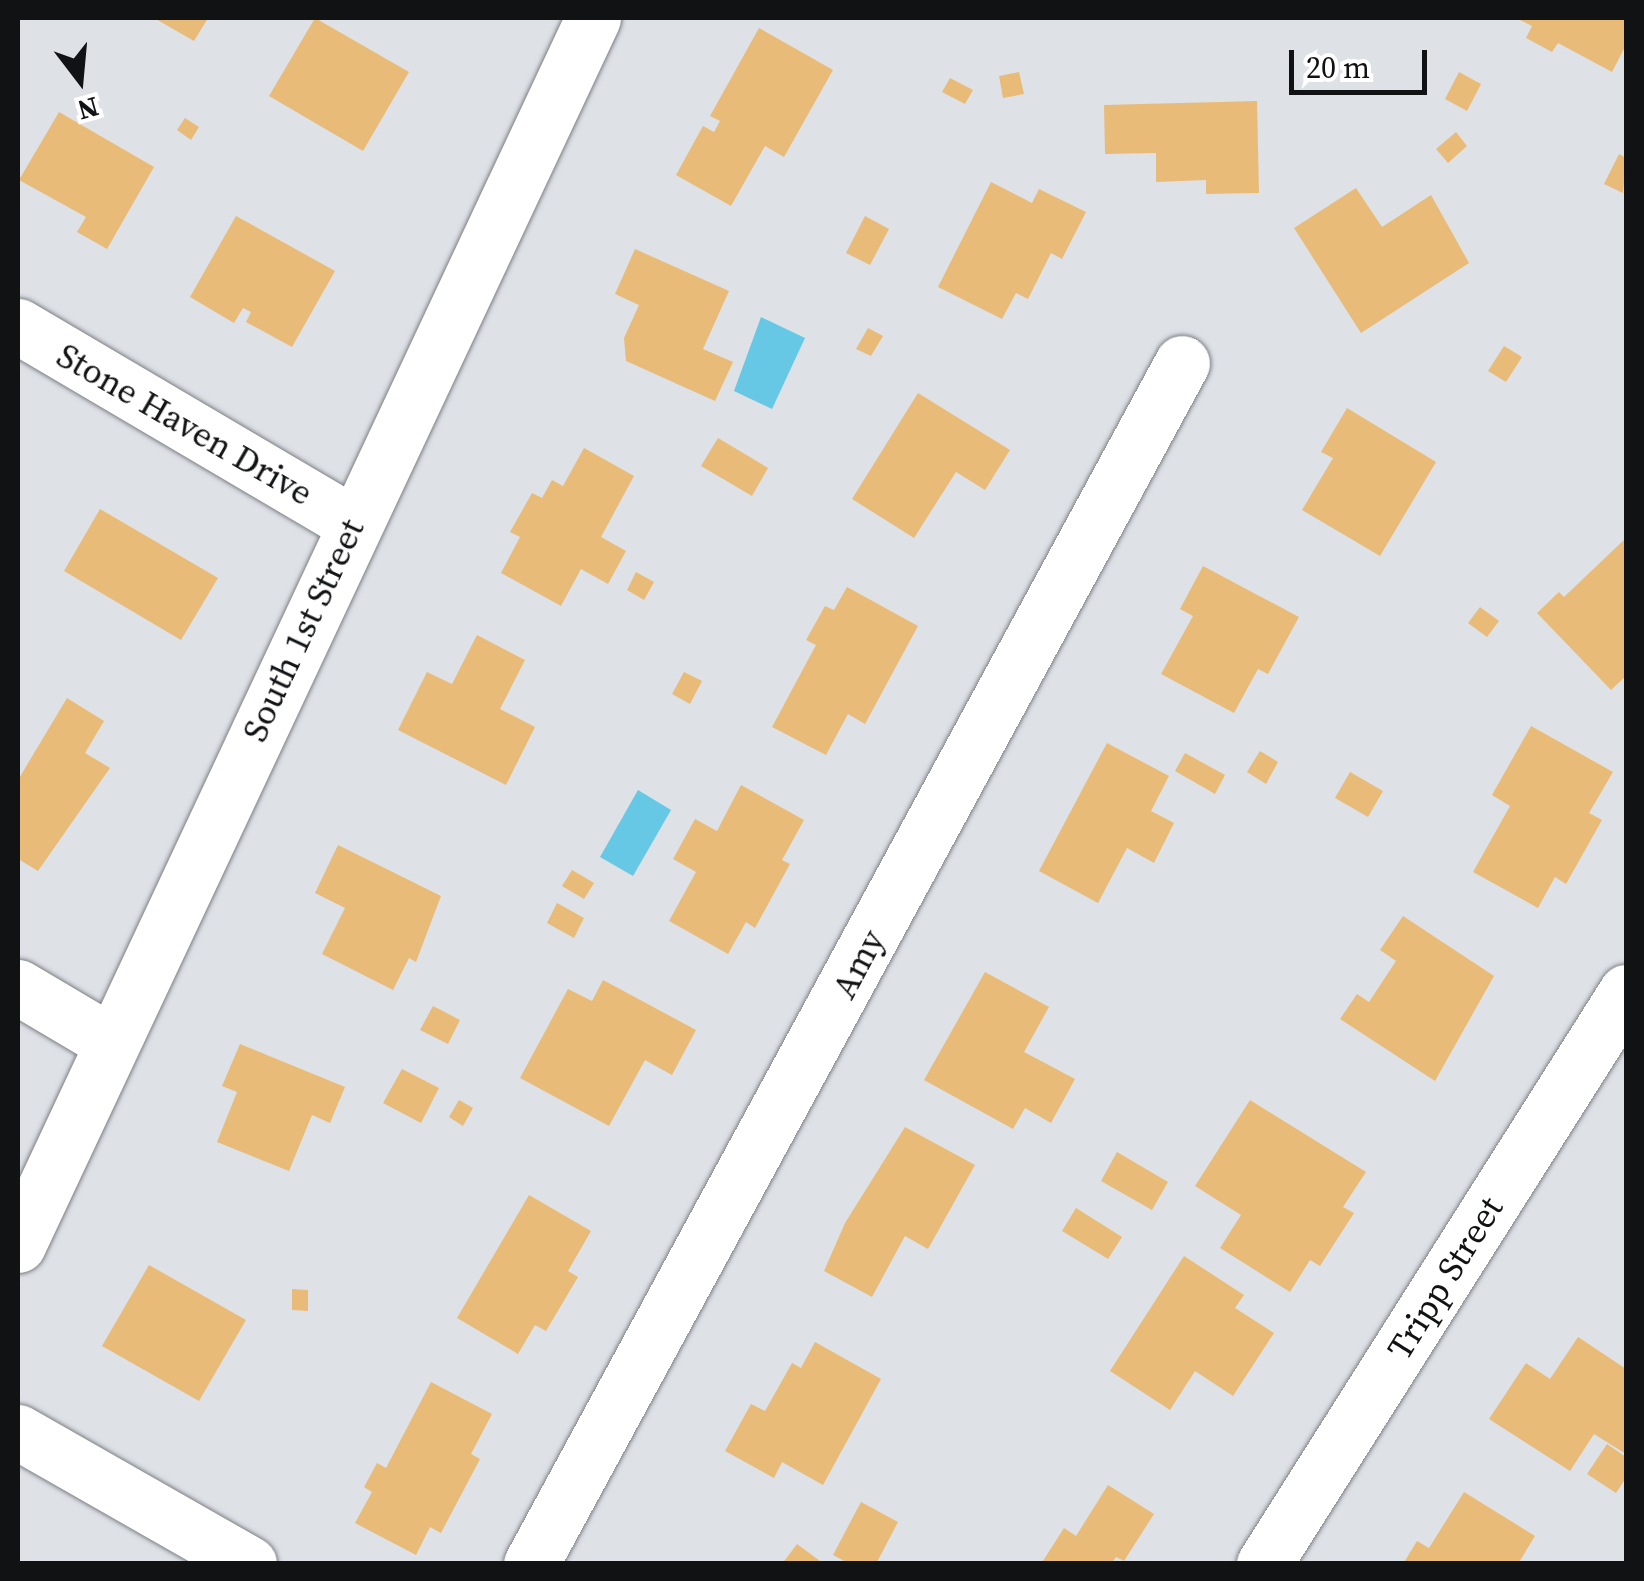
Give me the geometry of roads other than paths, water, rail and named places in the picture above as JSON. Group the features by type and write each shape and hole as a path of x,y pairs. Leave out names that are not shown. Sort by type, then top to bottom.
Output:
{"street":[{"name":"South 1st Street","path":"18,1245 352,523 576,24"},
{"name":"Stone Haven Drive","path":"18,326 352,523"},
{"name":"Amy","path":"531,1564 1182,362"},
{"path":"18,987 111,1042"},
{"name":"Tripp Street","path":"1264,1564 1626,992"},
{"path":"18,1432 249,1564"}],"water":[{"path":"761,317 805,338 772,409 734,391"},
{"path":"638,790 671,810 633,876 600,857"}]}
